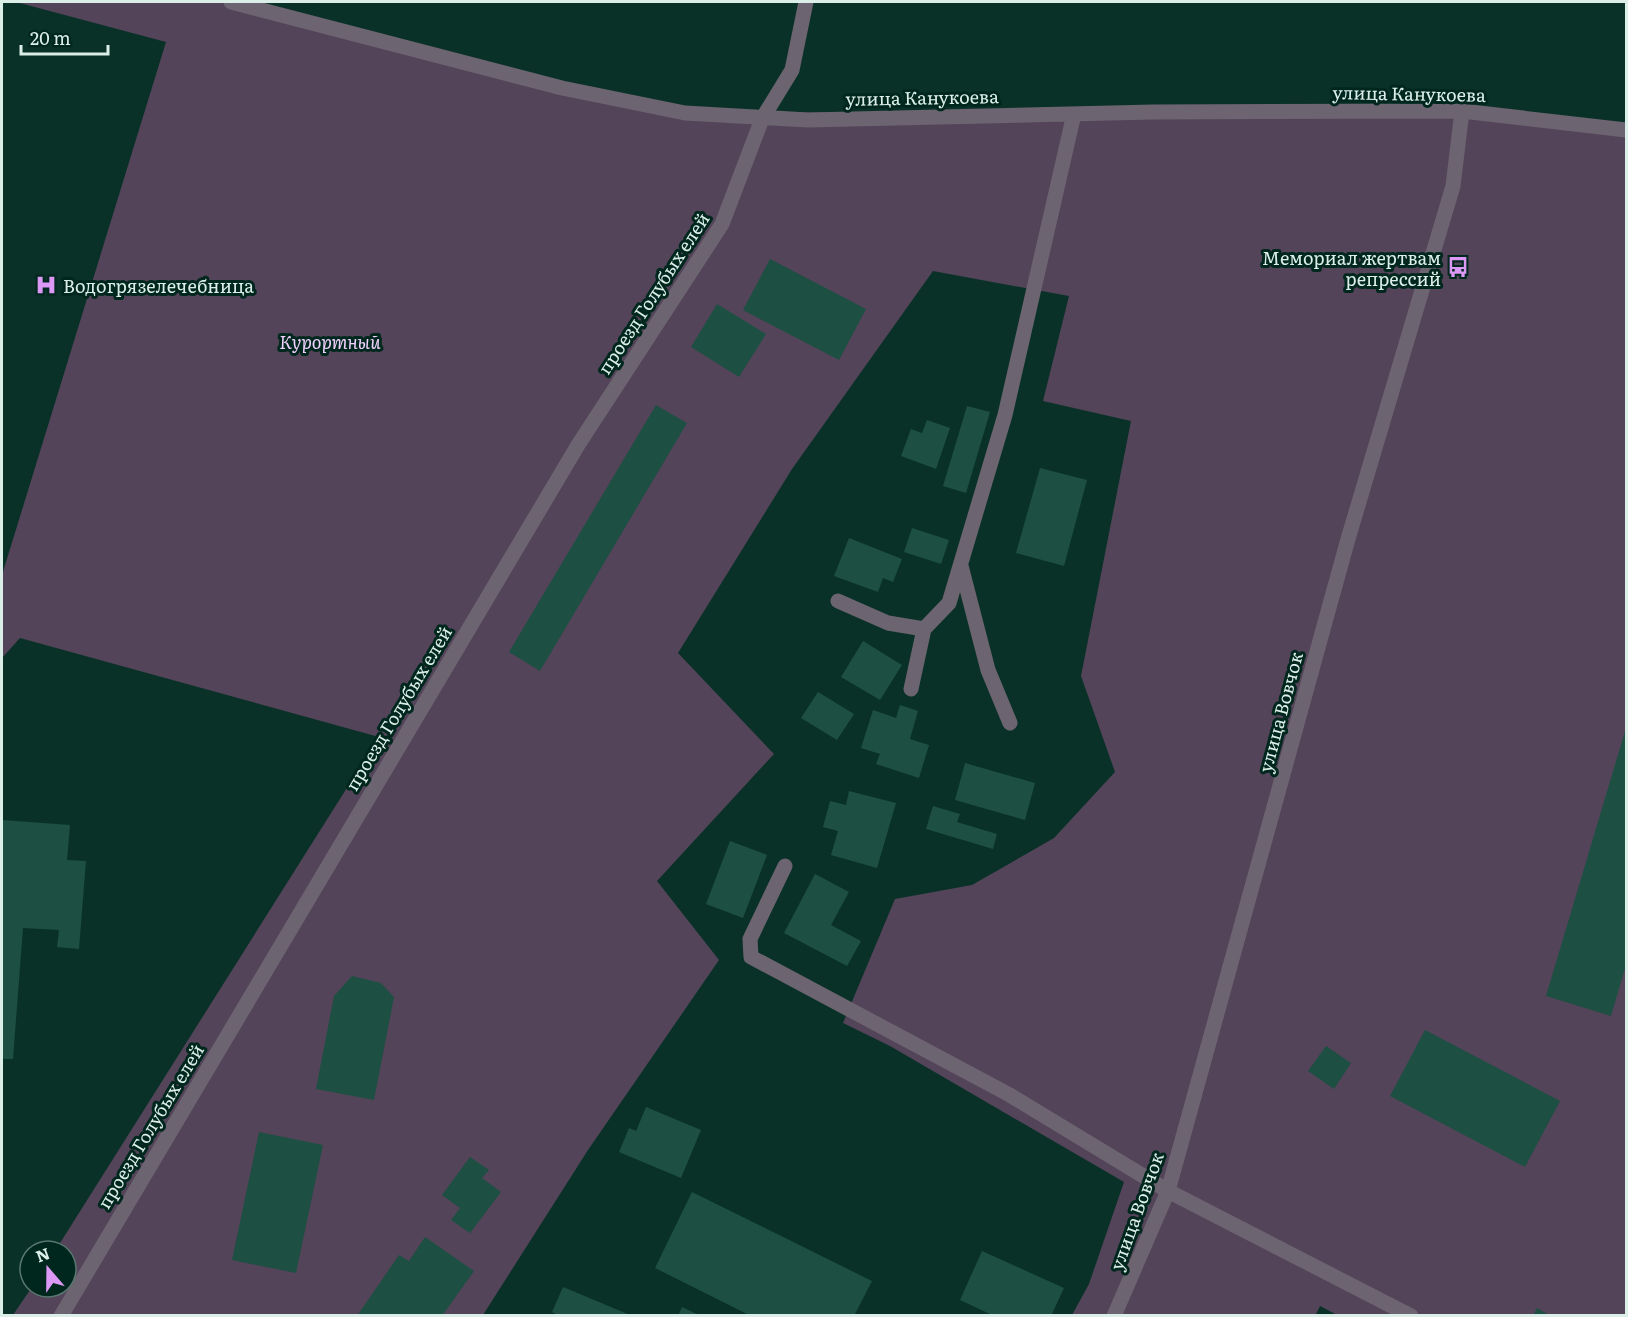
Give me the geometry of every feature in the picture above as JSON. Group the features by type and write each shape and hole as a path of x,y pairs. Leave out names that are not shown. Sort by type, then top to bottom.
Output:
{"street":[{"name":"улица Канукоева","path":"231,2 623,102 685,113 762,119 1462,111 1626,130"},
{"name":"проезд Голубых елей","path":"61,1316 578,445 722,224 762,119 792,70 806,2"},
{"name":"улица Вовчок","path":"1114,1316 1168,1191 1348,539 1453,186 1462,111"},
{"path":"910,689 924,629 949,603 1005,415 1074,114"},
{"path":"960,564 988,670 1010,723"},
{"path":"838,601 888,623 924,629"},
{"path":"785,866 750,939 751,957 1008,1094 1168,1191 1411,1316"}],"green space":[{"name":"Курортный","path":"16,2 231,2 685,113 1352,110 1626,130 1626,1315 1339,1316 1320,1306 1315,1316 1072,1315 1089,1284 1124,1182 890,1046 843,1023 895,899 972,885 1054,838 1115,772 1081,676 1131,421 1043,401 1069,296 933,271 792,469 678,653 774,754 657,881 719,960 588,1150 483,1315 13,1315 24,1299 78,1299 78,1239 63,1239 379,737 20,638 2,658 2,575 166,42"}],"building":[{"path":"770,259 866,309 839,360 743,310"},
{"path":"717,304 766,334 739,377 691,347"},
{"path":"656,405 687,423 540,671 509,652"},
{"path":"967,406 990,412 966,493 943,486"},
{"path":"927,420 950,428 936,469 901,456 911,429 922,433"},
{"path":"1040,468 1087,480 1064,566 1016,553"},
{"path":"912,528 949,540 941,564 904,552"},
{"path":"849,538 902,559 893,582 883,578 878,592 834,576"},
{"path":"863,641 902,665 880,700 841,677"},
{"path":"818,692 854,714 837,740 801,718"},
{"path":"900,705 918,711 910,739 929,745 919,778 876,764 880,754 861,748 873,710 896,718"},
{"path":"1626,728 1626,965 1611,1016 1546,996"},
{"path":"965,763 1035,783 1025,820 955,800"},
{"path":"849,791 896,803 877,868 831,855 838,831 823,827 830,801 846,805"},
{"path":"933,806 960,814 957,822 997,834 993,849 926,829"},
{"path":"2,820 70,825 67,860 86,861 79,949 57,947 59,930 23,928 13,1059 2,1059"},
{"path":"730,841 767,855 743,918 706,904"},
{"path":"815,874 849,892 831,925 861,941 847,966 784,933"},
{"path":"352,976 381,983 394,997 374,1100 316,1089 334,996"},
{"path":"1425,1030 1560,1101 1525,1167 1390,1096"},
{"path":"1326,1046 1351,1063 1334,1089 1308,1071"},
{"path":"646,1107 701,1130 681,1178 619,1152 629,1128 636,1131"},
{"path":"259,1132 323,1145 296,1273 232,1260"},
{"path":"470,1157 489,1170 482,1178 501,1192 470,1233 451,1220 460,1208 442,1195"},
{"path":"692,1192 872,1281 854,1316 751,1316 655,1268"},
{"path":"425,1237 474,1271 442,1316 357,1316 399,1255 409,1261"},
{"path":"982,1251 1064,1288 1051,1316 994,1316 960,1300"},
{"path":"563,1287 630,1316 559,1316 552,1312"},
{"path":"682,1307 701,1316 678,1316"},
{"path":"1537,1308 1551,1316 1533,1316"}],"place":[{"name":"Мемориал жертвам репрессий","path":"1458,267"},
{"name":"Водогрязелечебница","path":"46,285"}]}
